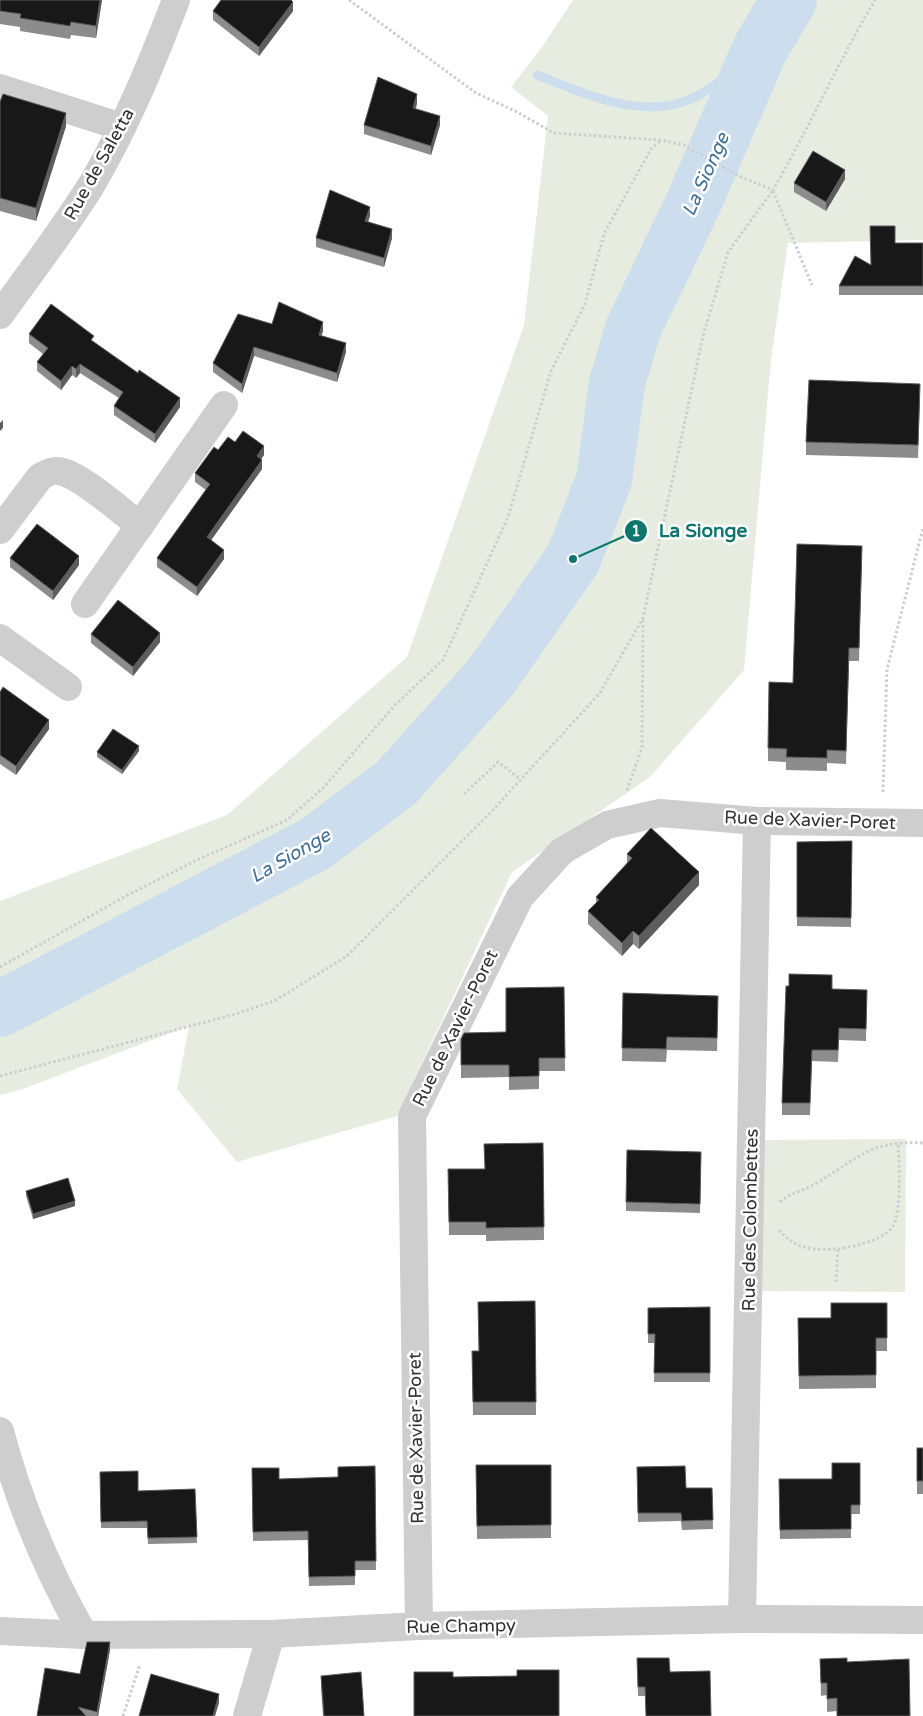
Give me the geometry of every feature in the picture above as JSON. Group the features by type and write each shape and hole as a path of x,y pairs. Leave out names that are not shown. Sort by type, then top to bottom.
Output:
{"street":[{"name":"Rue de Saletta","path":"0,315 81,200 122,127 155,55 176,0"},
{"path":"0,88 122,127"},
{"path":"85,604 224,405"},
{"path":"0,530 31,486 48,473 58,471 82,482 140,526"},
{"path":"0,638 68,687"},
{"name":"Rue de Xavier-Poret","path":"419,1626 412,1116 520,897 562,850 607,825 660,813 757,821 923,823"},
{"name":"Rue des Colombettes","path":"742,1619 758,1215 757,821"},
{"path":"0,1431 9,1464 54,1581 84,1635"},
{"name":"Rue Champy","path":"0,1631 84,1635 271,1634 419,1626 742,1619 923,1620"},
{"path":"247,1716 271,1634"}],"path":[{"path":"349,0 476,93 517,112 554,133 661,140 684,145 739,176 773,190 812,285"},
{"path":"625,796 642,748 643,618 703,336 728,252 773,190 800,144 848,46 876,0"},
{"path":"0,967 188,864 287,820 323,788 395,704 444,660 508,517 550,371 584,304 604,234 651,149 661,140"},
{"path":"882,823 887,669 923,528"},
{"path":"0,1076 236,1014 276,1000 347,956 491,812 600,694 643,618"},
{"path":"464,794 498,762 520,780"},
{"path":"898,1142 898,1206 893,1225 878,1239 864,1245 838,1248 805,1248 787,1239 758,1215 789,1193 815,1184 862,1154 878,1147 898,1142 923,1143"},
{"path":"836,1282 838,1248"},
{"path":"123,1716 142,1658"}],"shaded area":[{"path":"573,0 923,0 923,240 788,243 771,359 744,670 650,777 512,872 397,1116 237,1162 177,1089 189,1026 20,1090 0,1095 0,901 227,815 407,657 524,325 548,116 511,87 542,47"},
{"path":"906,1139 905,1292 758,1291 761,1140"}],"building":[{"path":"0,0 100,0 96,26 71,22 70,26 20,18 21,14 0,11"},
{"path":"221,0 291,0 293,2 259,47 213,11"},
{"path":"378,77 417,94 413,108 440,116 431,146 364,125"},
{"path":"3,94 66,113 36,208 0,198 0,102"},
{"path":"813,151 845,170 826,202 794,183"},
{"path":"330,190 370,207 365,221 392,229 384,258 316,238"},
{"path":"870,226 895,226 895,243 923,243 923,286 839,286 855,256 871,265"},
{"path":"279,302 323,322 319,335 346,343 337,373 254,347 242,384 213,363 238,314 272,324"},
{"path":"51,304 94,336 91,340 138,373 139,370 180,398 155,434 114,406 123,392 80,364 76,369 72,366 61,381 37,362 48,348 29,334"},
{"path":"809,380 920,384 918,445 806,442"},
{"path":"243,431 264,446 257,456 262,460 207,537 224,550 197,587 157,558 210,484 195,473 214,447 218,450 228,437 235,442"},
{"path":"37,524 79,556 53,591 10,558"},
{"path":"797,544 862,546 859,648 849,648 846,751 827,750 827,758 786,757 787,749 768,748 769,682 793,683"},
{"path":"118,600 160,633 133,667 91,634"},
{"path":"3,687 49,720 16,766 0,755 0,692"},
{"path":"113,729 139,746 122,770 97,752"},
{"path":"651,828 699,872 639,936 633,931 622,943 588,911 599,900 596,897 632,858 627,854"},
{"path":"852,841 851,918 797,917 797,842"},
{"path":"789,974 832,975 832,989 867,990 866,1029 839,1028 838,1050 812,1050 810,1103 782,1103 786,986 789,986"},
{"path":"564,987 565,1058 539,1058 539,1076 509,1077 509,1065 461,1065 461,1039 464,1033 506,1032 506,988"},
{"path":"623,993 718,996 717,1038 667,1037 666,1049 622,1048"},
{"path":"543,1143 544,1227 486,1228 486,1222 449,1222 448,1169 485,1169 484,1144"},
{"path":"627,1150 701,1152 700,1204 626,1202"},
{"path":"68,1178 75,1201 33,1214 26,1191"},
{"path":"535,1301 536,1402 473,1402 472,1351 479,1351 478,1302"},
{"path":"831,1303 887,1303 887,1338 876,1338 876,1375 799,1376 798,1318 831,1318"},
{"path":"710,1307 710,1373 654,1373 655,1334 648,1334 648,1308"},
{"path":"917,1448 923,1448 923,1481 917,1481"},
{"path":"832,1463 860,1463 860,1505 851,1505 851,1529 780,1530 779,1479 832,1479"},
{"path":"476,1465 551,1465 551,1525 477,1526"},
{"path":"375,1466 376,1561 355,1561 355,1576 309,1577 308,1531 253,1532 252,1468 279,1468 279,1479 338,1477 338,1467"},
{"path":"685,1466 686,1488 712,1488 713,1520 682,1521 681,1513 638,1513 637,1467"},
{"path":"138,1471 138,1491 195,1489 197,1537 148,1538 147,1521 101,1522 100,1472"},
{"path":"87,1642 110,1642 97,1712 78,1707 86,1716 37,1716 45,1668 80,1674"},
{"path":"637,1658 669,1658 670,1672 710,1671 711,1716 646,1716 645,1687 638,1687"},
{"path":"847,1658 847,1662 909,1659 910,1716 837,1716 837,1698 827,1699 827,1683 821,1683 820,1659"},
{"path":"517,1670 559,1670 559,1716 414,1716 414,1672 453,1672 453,1677 517,1676"},
{"path":"361,1672 364,1716 324,1716 321,1676"},
{"path":"151,1674 219,1694 213,1716 139,1716"}],"waterway":[{"name":"La Sionge","path":"0,1009 315,844 396,783 491,677 573,559 604,480 617,383 633,329 693,204 760,49 789,0"},
{"path":"537,75 617,103 659,107 679,103 699,95 723,79 760,49"}],"place":[{"name":"La Sionge","path":"573,559"}]}
